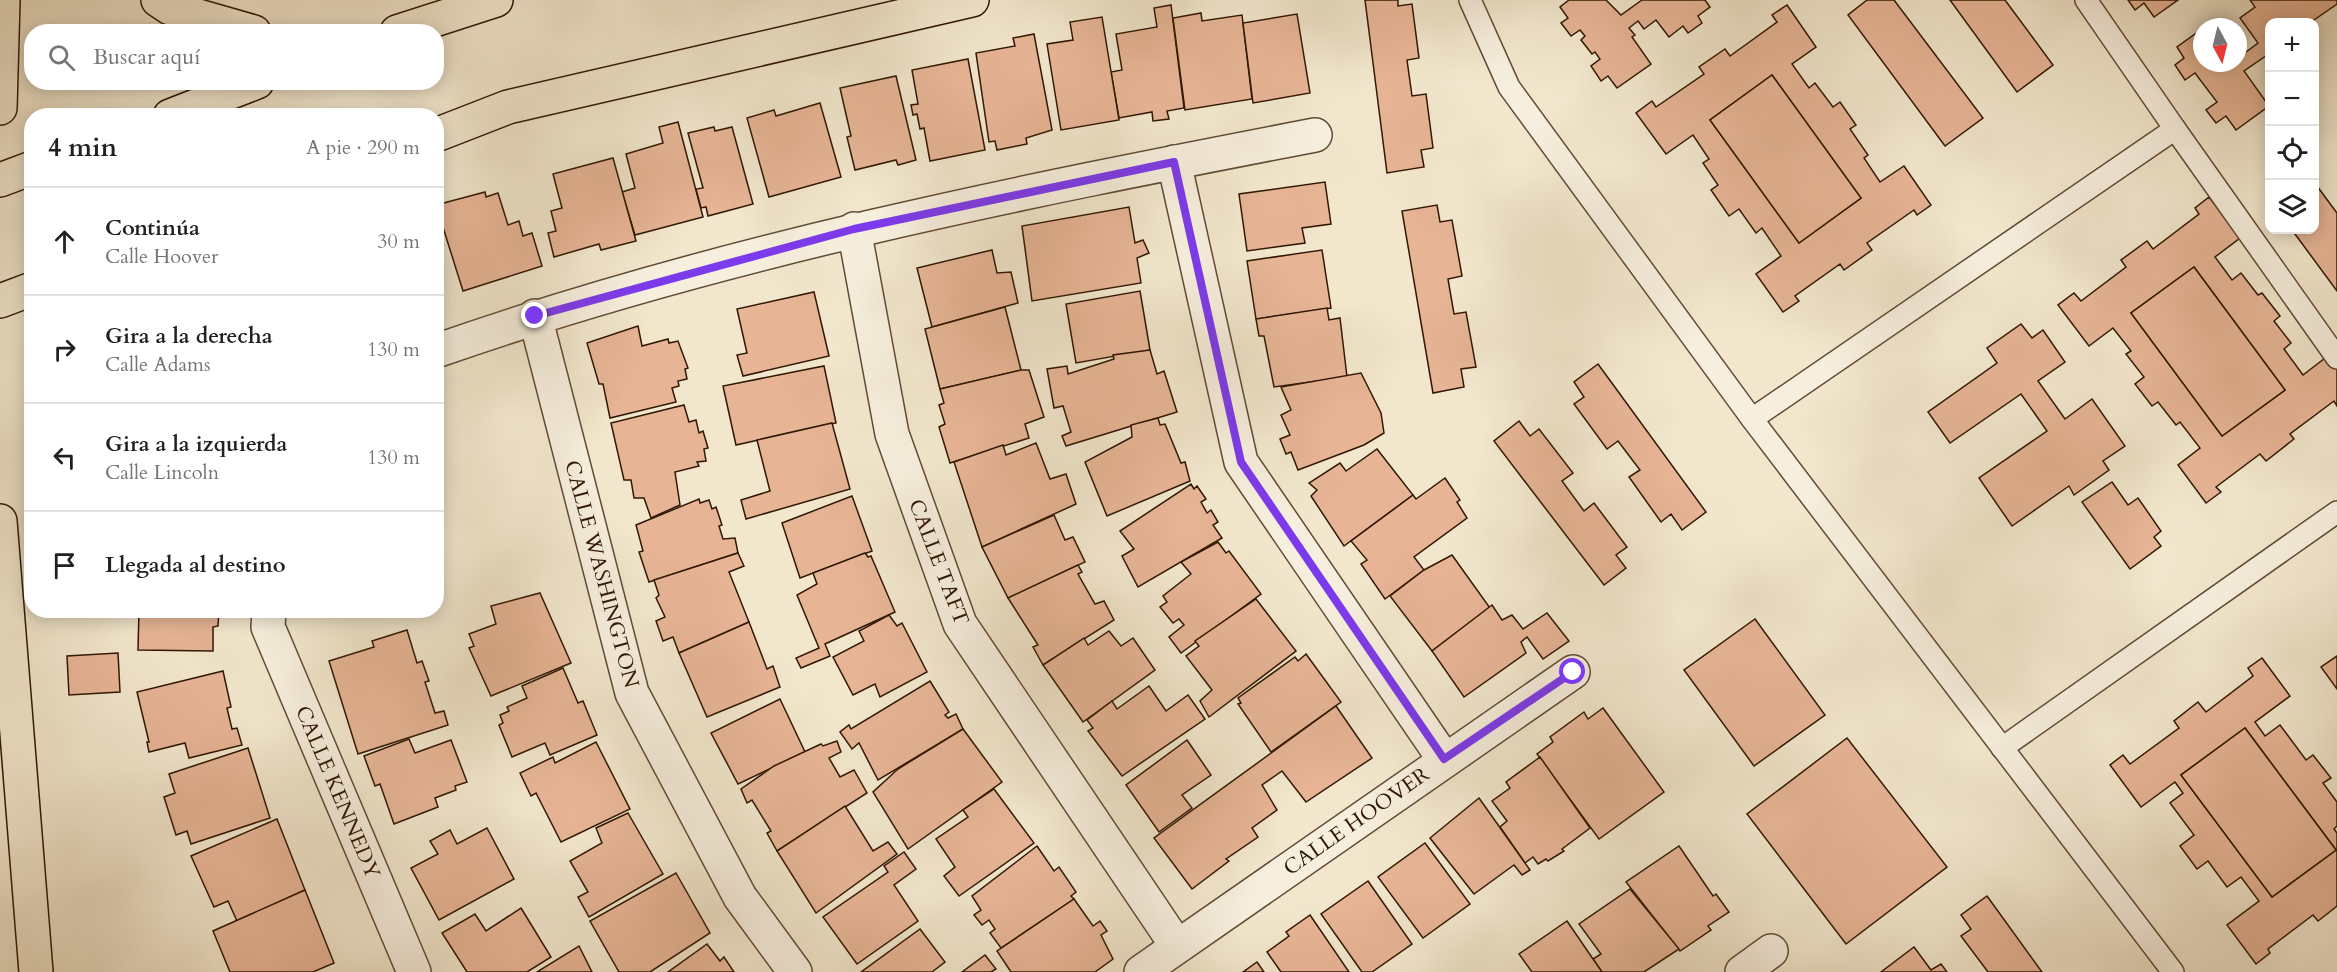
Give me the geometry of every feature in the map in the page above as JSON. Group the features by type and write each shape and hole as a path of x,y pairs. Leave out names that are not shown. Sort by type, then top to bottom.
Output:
{"main road":[{"path":"0,108 3,0"},
{"path":"158,0 170,8 226,24"},
{"path":"422,24 496,0"},
{"path":"444,132 508,107 972,0"},
{"path":"190,108 237,90"},
{"path":"0,180 24,171"},
{"path":"0,301 24,292"},
{"path":"0,521 36,972"}],"street":[{"path":"444,348 535,316 854,229 1315,135"},
{"path":"1174,162 1241,462 1444,759"},
{"name":"CALLE TAFT","path":"854,229 891,434 960,624 1177,946"},
{"name":"CALLE WASHINGTON","path":"535,316 632,693 740,897 795,972"},
{"name":"CALLE KENNEDY","path":"269,618 268,627 414,972"},
{"name":"CALLE HOOVER","path":"1141,972 1444,759 1573,672"},
{"path":"1742,972 1771,951"}],"lane":[{"path":"1470,0 1509,87 1752,419 2173,972"},
{"path":"2086,0 2337,358"},
{"path":"1752,419 2175,129"},
{"path":"2002,748 2337,512"}],"building":[{"path":"1365,0 1398,0 1398,6 1412,4 1419,58 1407,60 1412,96 1426,94 1433,148 1421,150 1424,167 1387,173"},
{"path":"1569,0 1606,0 1621,15 1642,0 1705,0 1710,7 1698,16 1702,23 1688,33 1683,26 1669,37 1656,20 1644,29 1638,21 1629,28 1635,35 1632,37 1651,64 1617,88 1608,76 1601,81 1591,66 1600,59 1595,52 1592,54 1581,40 1585,36 1580,30 1571,36 1561,23 1568,18 1560,7"},
{"path":"1867,0 1894,0 1983,118 1945,146 1848,15"},
{"path":"1950,0 2005,0 2053,65 2017,92"},
{"path":"2128,0 2178,0 2154,17 2144,3 2135,10"},
{"path":"2250,0 2337,0 2337,4 2317,18 2265,18 2265,56 2247,69 2247,51 2258,43 2247,28 2247,18 2240,18 2255,7"},
{"path":"1171,5 1184,108 1167,111 1169,119 1153,121 1152,112 1119,118 1111,72 1122,70 1116,34 1157,27 1154,8"},
{"path":"1787,5 1816,47 1792,64 1809,88 1815,83 1833,107 1840,102 1856,125 1850,129 1868,155 1864,158 1880,182 1904,166 1931,205 1917,215 1914,210 1867,243 1872,250 1844,270 1840,264 1795,296 1799,301 1783,312 1756,274 1781,256 1762,228 1756,233 1739,209 1729,216 1711,190 1718,185 1703,163 1709,159 1693,135 1666,154 1636,113 1652,101 1656,107 1704,74 1699,67 1725,49 1730,56 1777,22 1772,15","holes":["1772,75 1861,198 1799,243 1710,120"]},
{"path":"1201,13 1202,21 1242,15 1252,99 1185,110 1173,18"},
{"path":"1297,14 1310,93 1253,103 1243,23"},
{"path":"1102,17 1119,120 1061,130 1047,44 1073,40 1070,22"},
{"path":"1034,34 1052,130 1026,138 1027,144 997,150 995,141 989,142 976,53 1015,46 1013,38"},
{"path":"2193,35 2193,72 2245,72 2265,100 2265,109 2236,130 2226,116 2216,123 2206,110 2217,102 2195,73 2185,80 2175,65 2184,58 2177,47"},
{"path":"968,59 985,150 930,161 924,128 920,129 917,114 913,115 911,105 918,104 912,70"},
{"path":"1772,75 1861,198 1799,243 1710,120"},
{"path":"896,76 916,160 898,165 896,160 855,170 847,137 851,136 840,88"},
{"path":"820,103 841,177 769,197 747,118 774,110 776,116"},
{"path":"678,122 703,217 635,235 622,192 635,188 626,154 663,143 659,127"},
{"path":"714,127 715,131 732,127 753,204 708,216 706,207 701,208 696,189 703,188 688,133"},
{"path":"613,158 636,241 601,250 599,244 554,257 548,233 556,231 551,211 562,208 553,174"},
{"path":"1325,182 1331,224 1302,228 1305,243 1247,251 1239,194"},
{"path":"2319,189 2337,213 2337,291 2295,234 2319,234"},
{"path":"485,192 486,197 498,193 508,225 519,221 523,236 532,233 542,266 463,291 444,230 444,203"},
{"path":"2209,197 2240,238 2215,257 2232,280 2241,273 2258,295 2262,293 2280,316 2274,321 2291,343 2284,349 2303,375 2329,355 2337,366 2337,406 2334,401 2290,434 2294,439 2266,461 2260,454 2216,487 2221,492 2206,503 2178,465 2200,448 2180,422 2176,425 2158,402 2152,406 2135,384 2144,377 2126,354 2131,351 2113,328 2089,346 2058,305 2074,293 2081,301 2126,267 2121,260 2147,241 2153,249 2199,214 2195,208","holes":["2194,267 2285,390 2222,436 2131,313"]},
{"path":"1437,205 1440,222 1452,220 1462,276 1448,279 1454,314 1466,312 1476,367 1461,369 1464,387 1433,393 1402,211"},
{"path":"1129,207 1135,243 1143,240 1149,253 1137,258 1141,283 1032,301 1022,226"},
{"path":"992,250 997,273 1011,272 1018,303 932,327 917,268"},
{"path":"1322,250 1331,308 1256,319 1247,261"},
{"path":"2194,267 2285,390 2222,436 2131,313"},
{"path":"1140,291 1150,350 1076,363 1066,304"},
{"path":"814,292 829,356 743,376 737,355 747,353 737,309"},
{"path":"1005,307 1021,370 940,389 925,329"},
{"path":"1327,308 1329,320 1340,318 1347,377 1274,387 1264,336 1259,336 1256,319"},
{"path":"2021,324 2032,338 2043,330 2065,362 2038,381 2065,419 2092,399 2125,446 2103,461 2109,470 2074,495 2069,486 2012,526 1979,478 2047,431 2021,394 1950,443 1928,412 1997,363 1987,348"},
{"path":"638,326 642,346 668,339 669,343 678,341 688,368 685,369 687,379 678,381 679,386 672,388 676,402 610,418 603,384 599,384 587,343"},
{"path":"1150,350 1157,374 1164,371 1177,412 1066,446 1062,436 1071,432 1063,406 1054,408 1047,369 1067,366 1068,374 1114,359 1113,355"},
{"path":"1598,364 1706,512 1682,530 1671,514 1661,522 1629,477 1640,470 1618,441 1607,449 1574,404 1584,397 1574,382"},
{"path":"824,366 836,423 736,445 723,386"},
{"path":"1029,370 1044,417 1025,424 1029,438 950,463 939,427 945,424 939,405 944,403 940,389"},
{"path":"1361,373 1381,413 1384,433 1364,445 1298,470 1291,452 1286,454 1280,439 1290,435 1281,415 1291,410 1281,387"},
{"path":"684,405 689,422 696,420 699,433 703,431 708,448 704,449 706,461 697,462 699,466 675,472 680,505 651,518 644,498 634,498 631,480 624,480 611,423"},
{"path":"1158,418 1160,425 1165,424 1181,463 1185,462 1190,481 1107,516 1085,462 1132,437 1131,425"},
{"path":"1519,421 1530,436 1539,429 1573,473 1562,481 1584,511 1594,503 1627,547 1616,555 1626,568 1604,585 1494,441"},
{"path":"832,423 850,489 746,519 741,500 770,491 757,440"},
{"path":"1036,443 1050,479 1066,474 1076,504 982,547 954,462 1003,445 1006,455"},
{"path":"1377,449 1413,495 1344,546 1311,496 1317,490 1309,483 1340,463 1346,471"},
{"path":"1445,478 1460,500 1457,502 1467,518 1414,557 1424,570 1385,599 1361,564 1367,560 1351,541 1413,495 1416,499"},
{"path":"2112,482 2128,505 2138,498 2161,531 2154,537 2161,546 2130,569 2082,502"},
{"path":"1191,484 1194,489 1197,486 1206,499 1201,502 1207,513 1211,510 1218,522 1213,525 1222,538 1138,587 1122,556 1134,549 1120,531"},
{"path":"852,496 872,551 800,578 782,523"},
{"path":"699,499 700,503 709,500 712,509 716,507 722,525 719,526 723,539 735,538 738,553 649,582 639,552 643,551 636,525"},
{"path":"1054,515 1065,540 1073,537 1085,562 1008,598 982,547"},
{"path":"1218,542 1226,553 1229,551 1261,594 1181,653 1169,637 1184,625 1179,619 1173,623 1160,607 1167,602 1163,596 1191,574 1181,562"},
{"path":"738,553 744,566 729,572 749,622 679,653 673,637 663,641 656,621 665,617 656,598 659,595 654,580"},
{"path":"865,553 868,557 871,556 895,612 825,644 830,656 801,668 796,658 819,648 797,595 817,584 813,573"},
{"path":"1452,555 1490,608 1432,651 1390,596 1424,570"},
{"path":"1078,565 1082,572 1078,574 1095,604 1104,601 1114,620 1043,665 1033,647 1038,645 1008,598"},
{"path":"540,593 571,663 491,696 469,648 474,646 469,634 496,624 491,606"},
{"path":"1256,599 1296,651 1209,717 1200,701 1212,690 1186,656 1199,646 1195,641"},
{"path":"1492,605 1502,620 1512,615 1523,629 1547,613 1569,641 1543,659 1527,637 1521,642 1526,653 1464,697 1432,651"},
{"path":"889,615 897,626 902,623 927,672 880,697 875,684 853,695 833,657 864,641 859,631"},
{"path":"139,618 218,618 218,626 213,627 213,651 138,650"},
{"path":"1755,619 1825,715 1754,766 1684,670"},
{"path":"749,622 767,669 773,666 780,687 707,717 679,653"},
{"path":"407,630 417,663 422,661 429,681 425,682 435,713 444,711 448,725 358,754 329,661 374,647 372,641"},
{"path":"1109,631 1121,646 1133,638 1155,670 1083,722 1043,665 1084,638 1088,645"},
{"path":"118,653 120,692 69,695 67,656"},
{"path":"1306,654 1341,702 1271,752 1238,704 1241,703 1238,698 1295,657 1298,661"},
{"path":"2337,656 2337,689 2321,667"},
{"path":"2262,658 2290,696 2255,722 2265,736 2280,725 2306,760 2313,755 2331,778 2323,783 2337,802 2337,826 2334,829 2337,833 2337,906 2318,921 2313,915 2268,949 2270,953 2256,964 2227,925 2259,901 2241,877 2227,887 2208,861 2197,869 2180,846 2194,835 2170,803 2183,793 2175,782 2141,807 2110,765 2123,755 2130,764 2179,728 2174,721 2198,702 2206,712 2253,676 2248,668","holes":["2245,728 2336,850 2272,897 2181,775"]},
{"path":"563,668 578,703 583,701 597,735 550,755 545,743 512,757 499,725 503,723 500,715 509,711 507,707 527,698 522,686"},
{"path":"223,671 231,707 227,708 232,729 237,728 242,745 189,758 185,743 149,752 147,742 149,742 137,692"},
{"path":"930,681 949,712 945,715 948,718 956,714 963,729 878,780 859,743 852,749 840,732 849,725 851,729"},
{"path":"1149,686 1166,711 1188,695 1205,719 1122,776 1088,731 1093,728 1087,720 1112,701 1117,709"},
{"path":"780,699 805,752 738,784 711,733"},
{"path":"1336,706 1372,758 1306,802 1282,771 1262,785 1277,810 1252,828 1258,837 1226,859 1229,861 1192,889 1154,838"},
{"path":"1603,708 1664,792 1599,839 1537,754 1553,742 1550,737 1584,712 1588,719"},
{"path":"2245,728 2336,850 2272,897 2181,775"},
{"path":"963,729 1002,782 908,849 873,792 898,769"},
{"path":"1847,738 1947,867 1846,944 1747,814"},
{"path":"409,739 415,753 451,740 467,782 455,786 456,790 435,798 438,807 394,824 380,784 375,786 364,756"},
{"path":"1187,740 1211,775 1182,795 1192,808 1159,832 1126,785"},
{"path":"837,741 841,752 829,758 840,777 854,770 867,793 777,851 767,833 771,831 752,800 747,803 741,789 774,766 821,744 823,746"},
{"path":"596,742 630,809 561,842 536,793 531,796 520,773 553,757 555,763"},
{"path":"248,748 270,818 191,844 187,831 176,835 164,797 175,793 169,774"},
{"path":"1540,757 1590,828 1562,849 1564,851 1548,861 1546,859 1538,864 1533,857 1525,863 1500,827 1507,821 1492,801 1510,788 1506,782"},
{"path":"994,789 1034,843 959,896 944,876 955,867 936,839 968,817 963,810"},
{"path":"1479,798 1530,870 1522,875 1514,865 1474,894 1430,838"},
{"path":"845,806 873,851 888,842 897,854 816,913 777,851"},
{"path":"628,813 663,874 589,917 578,897 588,892 570,861 602,843 596,828"},
{"path":"277,819 305,890 237,921 228,901 214,907 191,856"},
{"path":"487,828 514,879 439,920 411,868 438,854 430,841 450,830 457,844"},
{"path":"1425,843 1470,904 1423,938 1378,877"},
{"path":"1037,846 1054,871 1059,867 1076,892 1071,896 1074,899 1001,948 990,933 995,929 989,920 982,925 974,915 981,910 972,896"},
{"path":"1679,846 1713,896 1716,894 1729,912 1708,926 1711,930 1680,951 1626,882"},
{"path":"904,852 916,869 894,885 918,921 857,964 823,917 888,872 884,866"},
{"path":"676,873 710,933 650,972 619,972 590,921"},
{"path":"1368,881 1412,944 1372,972 1362,972 1321,914"},
{"path":"1630,889 1679,949 1644,972 1602,972 1593,959 1601,954 1579,924"},
{"path":"305,890 334,963 313,972 230,972 213,931"},
{"path":"1987,896 2042,972 1988,972 1961,936 1971,929 1961,915"},
{"path":"1074,899 1093,926 1100,921 1107,931 1101,935 1113,959 1095,972 1011,972 997,951"},
{"path":"521,908 551,957 527,972 467,972 442,933 475,914 486,931"},
{"path":"1310,915 1349,972 1281,972 1267,952 1289,936 1286,932"},
{"path":"1567,921 1602,972 1532,972 1519,954"},
{"path":"920,929 945,962 932,972 861,972"},
{"path":"707,944 720,961 724,957 734,972 668,972"},
{"path":"579,946 592,972 537,972"},
{"path":"1914,947 1931,970 1941,964 1947,972 1881,972"},
{"path":"985,955 996,969 991,972 962,972"},
{"path":"1257,962 1264,972 1243,972"}],"route":[{"path":"535,316 854,229 1174,162 1241,462 1444,759 1573,672"}]}
